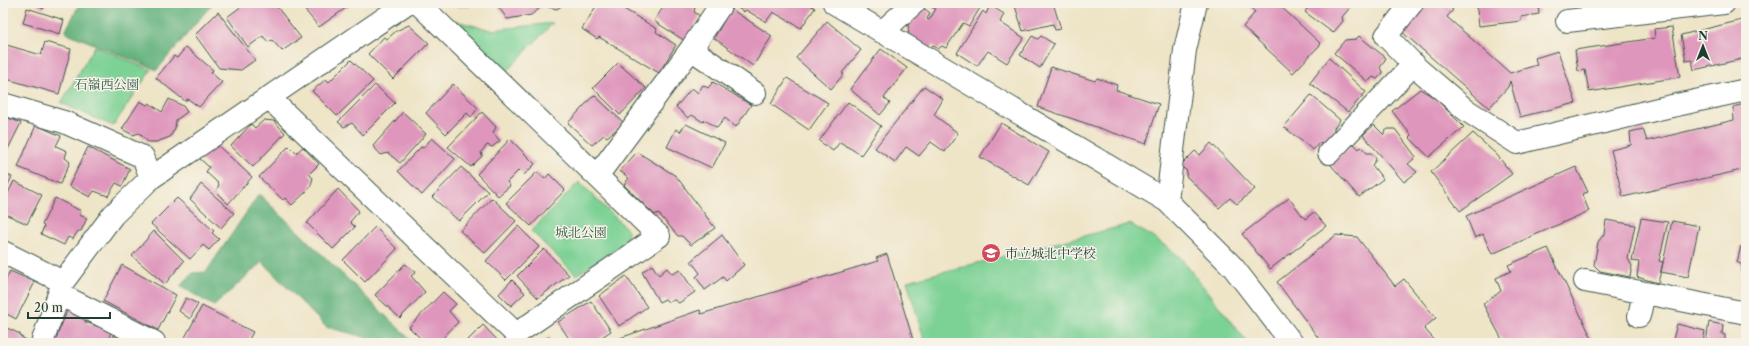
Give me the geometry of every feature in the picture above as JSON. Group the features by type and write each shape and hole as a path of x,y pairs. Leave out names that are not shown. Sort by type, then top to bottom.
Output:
{"street":[{"path":"42,343 61,288 113,215 152,178 407,3"},
{"path":"269,98 516,334 659,236 418,3"},
{"path":"597,176 691,48 722,3"},
{"path":"834,3 1167,202 1233,267 1292,343"},
{"path":"882,32 914,3"},
{"path":"1167,202 1185,50 1196,3"},
{"path":"1412,3 1386,36 1414,64 1466,110 1517,143 1658,109 1746,90"},
{"path":"1566,21 1724,3"},
{"path":"691,48 755,93"},
{"path":"1329,153 1414,64"},
{"path":"3,104 64,122 143,157 152,178"},
{"path":"3,252 61,288 154,342"},
{"path":"1585,281 1746,313"},
{"path":"1639,316 1644,293"}],"green space":[{"path":"80,3 213,3 157,70 65,32"},
{"path":"452,20 491,30 553,23 506,72"},
{"name":"石嶺西公園","path":"95,46 151,70 113,126 61,103"},
{"name":"城北公園","path":"579,182 628,230 626,243 576,275 531,231"},
{"path":"259,194 414,343 368,343 365,337 326,327 262,262 214,306 180,286 193,273 206,272"},
{"path":"1130,224 1153,237 1179,256 1248,343 925,343 907,281"}],"building":[{"path":"34,3 47,3 43,9"},
{"path":"246,3 274,3 301,38 282,51 272,40 268,42 263,36 248,47 227,17"},
{"path":"299,3 353,3 319,27"},
{"path":"447,3 475,3 469,7 459,7"},
{"path":"496,3 565,3 557,9 548,7 545,4 531,15 507,19"},
{"path":"598,3 614,3 657,29 656,32 676,45 659,73 599,37 597,39 582,29"},
{"path":"666,3 687,3 695,8 694,12 700,16 685,41 654,21"},
{"path":"736,3 807,3 815,8 801,28 773,12 766,22 746,10 744,12 735,6"},
{"path":"934,3 983,3 969,26 963,23 946,48 942,46 938,49 933,45 930,49 909,36 908,25 913,18 925,9 930,13 927,19 929,20 936,9 931,7"},
{"path":"1014,3 1053,3 1061,29 1055,30 1053,24 1023,31"},
{"path":"1256,3 1277,3 1321,44 1293,73 1243,27 1255,12 1250,7"},
{"path":"1311,3 1354,3 1342,17 1343,21 1333,33 1305,12"},
{"path":"1427,3 1445,3 1453,10 1447,17 1510,73 1537,65 1535,58 1558,51 1576,103 1520,117 1510,81 1508,87 1489,108 1400,30"},
{"path":"1476,3 1538,3 1539,14 1521,17 1521,21 1479,26"},
{"path":"990,5 1004,14 1000,22 1024,38 1007,63 988,51 977,66 957,53 983,11 986,14"},
{"path":"27,8 64,20 60,34 23,23"},
{"path":"731,9 772,36 753,66 714,38"},
{"path":"218,12 255,60 241,70 219,68 195,35"},
{"path":"1746,19 1746,58 1694,70 1692,60 1686,61 1681,35"},
{"path":"827,21 861,50 831,89 796,58"},
{"path":"409,25 429,43 393,79 368,54 384,37 387,39 396,31"},
{"path":"1672,27 1680,77 1589,92 1585,70 1578,71 1575,50 1655,38 1654,29"},
{"path":"1032,36 1038,39 1041,36 1054,44 1040,68 1020,55"},
{"path":"1359,36 1386,58 1380,68 1383,73 1377,79 1373,77 1368,82 1334,53 1345,40 1356,39"},
{"path":"45,42 71,49 59,94 3,78 3,44 41,55"},
{"path":"186,47 213,70 211,73 222,82 199,107 188,99 185,101 156,78 174,56 177,58"},
{"path":"881,49 907,68 884,98 890,103 880,115 850,89"},
{"path":"1329,58 1366,92 1348,112 1310,83"},
{"path":"351,60 373,81 337,116 312,91 326,79 329,82"},
{"path":"618,63 646,88 620,115 593,88"},
{"path":"1051,67 1095,81 1097,78 1117,85 1116,90 1159,104 1146,144 1038,107"},
{"path":"787,78 828,103 809,130 771,104"},
{"path":"713,82 751,105 736,127 725,118 717,128 705,120 703,122 692,115 688,118 676,107 692,88 698,93 703,85 708,88"},
{"path":"453,84 478,108 471,117 467,113 446,134 426,113"},
{"path":"375,85 395,103 363,135 352,123 344,127 338,122"},
{"path":"924,86 943,99 934,115 958,133 945,152 931,142 919,156 906,147 895,162 875,148"},
{"path":"1420,89 1435,98 1464,127 1429,157 1409,137 1411,135 1392,111"},
{"path":"594,95 624,123 607,137 604,135 592,145 568,123"},
{"path":"1311,95 1340,120 1334,128 1334,135 1324,144 1319,143 1313,150 1284,127"},
{"path":"169,99 183,106 187,112 176,120 175,128 170,137 156,142 148,142 139,133 133,135 122,129 140,101 147,105 149,103 162,112"},
{"path":"848,102 881,126 861,155 840,142 833,151 819,141"},
{"path":"1745,104 1746,169 1623,197 1611,150 1631,145 1630,132 1643,129 1647,141 1734,120 1733,107"},
{"path":"403,112 426,134 400,163 388,153 381,155 373,146"},
{"path":"482,112 496,127 493,133 500,141 492,147 487,145 481,152 482,156 471,167 448,147"},
{"path":"3,116 21,123 3,159"},
{"path":"264,120 274,121 285,133 253,167 231,146 251,124 255,128"},
{"path":"1001,123 1049,152 1029,185 980,157"},
{"path":"686,124 725,143 712,168 667,147 676,129 680,132"},
{"path":"36,125 61,136 56,146 67,151 65,158 70,162 60,184 18,167"},
{"path":"1374,125 1384,135 1384,132 1388,129 1395,129 1416,157 1408,164 1417,172 1404,182 1363,135"},
{"path":"1473,133 1497,155 1512,174 1460,211 1431,172"},
{"path":"432,138 455,159 422,195 398,171 421,147 423,148"},
{"path":"510,139 535,164 524,175 519,170 507,182 510,186 498,196 477,174"},
{"path":"213,141 252,177 228,204 216,192 219,184 206,172 209,167 198,157"},
{"path":"1211,143 1255,189 1237,204 1230,198 1219,208 1186,176 1187,171 1180,166 1195,151 1200,155"},
{"path":"1354,144 1359,149 1361,147 1367,153 1371,153 1375,156 1376,160 1372,165 1383,179 1359,197 1330,164"},
{"path":"289,146 296,153 303,147 319,164 309,174 313,178 310,188 292,205 285,198 283,200 259,177"},
{"path":"88,147 130,169 122,186 116,183 108,196 94,191 90,197 69,186"},
{"path":"637,152 676,176 715,228 691,245 682,236 678,236 658,213 655,215 624,185 629,178 620,171"},
{"path":"461,167 488,192 459,221 432,197"},
{"path":"1576,167 1588,192 1582,194 1589,211 1492,254 1483,234 1475,238 1466,216"},
{"path":"537,172 545,179 549,174 565,190 531,226 506,203"},
{"path":"3,173 12,177 3,194"},
{"path":"14,181 42,195 27,224 3,213 3,203"},
{"path":"201,184 234,213 221,228 190,199"},
{"path":"338,189 359,211 350,222 355,227 333,249 307,223"},
{"path":"55,198 81,211 79,215 87,218 81,231 78,231 73,239 68,237 64,245 41,234 44,226 42,225"},
{"path":"177,198 214,231 212,233 219,239 209,250 203,245 190,259 151,224"},
{"path":"492,198 516,221 485,253 460,231"},
{"path":"1289,198 1305,219 1314,212 1326,226 1270,269 1242,234"},
{"path":"1641,218 1668,222 1659,261 1663,262 1658,283 1637,277 1639,262 1632,261"},
{"path":"1606,220 1635,225 1628,259 1632,266 1630,277 1600,271 1594,265 1598,242 1604,234"},
{"path":"1672,221 1699,226 1688,277 1661,272"},
{"path":"518,226 539,247 506,280 486,261"},
{"path":"375,227 397,249 365,282 343,260"},
{"path":"154,231 184,261 165,284 132,256"},
{"path":"722,235 744,265 726,281 723,277 705,290 696,277 700,273 691,261"},
{"path":"1336,235 1357,237 1395,286 1404,279 1436,318 1424,328 1437,343 1322,343 1277,282"},
{"path":"1741,246 1746,247 1746,285 1742,284 1742,265 1737,262"},
{"path":"1548,248 1594,343 1504,343 1483,304 1501,291 1496,278 1511,271 1508,265"},
{"path":"544,249 569,275 538,298 517,276"},
{"path":"887,254 914,343 614,343 620,338 700,310 701,314 878,261 876,258"},
{"path":"405,264 416,272 411,276 425,292 400,318 375,295"},
{"path":"122,265 176,295 158,330 103,301"},
{"path":"652,265 659,275 667,268 672,274 680,270 695,292 679,303 674,300 668,302 665,299 659,302 642,272"},
{"path":"10,271 35,282 16,319 3,312 3,286"},
{"path":"626,276 647,307 619,326 599,296"},
{"path":"512,280 525,293 511,306 499,294"},
{"path":"443,292 456,304 449,311 458,322 438,343 425,343 409,327"},
{"path":"186,298 198,304 190,319 179,311"},
{"path":"591,301 611,331 593,343 572,343 558,322"},
{"path":"202,306 253,332 247,343 187,343 183,341"},
{"path":"68,309 86,316 85,322 111,331 108,343 54,343"},
{"path":"1709,322 1723,325 1722,334 1725,335 1725,343 1706,343"},
{"path":"1677,324 1705,331 1703,343 1672,343"},
{"path":"483,325 500,343 465,343"},
{"path":"7,328 20,334 21,337 32,343 3,343 3,329"},
{"path":"113,335 124,339 145,343 110,343"},
{"path":"549,337 553,343 540,343"}],"place":[{"name":"市立城北中学校","path":"991,253"}]}
